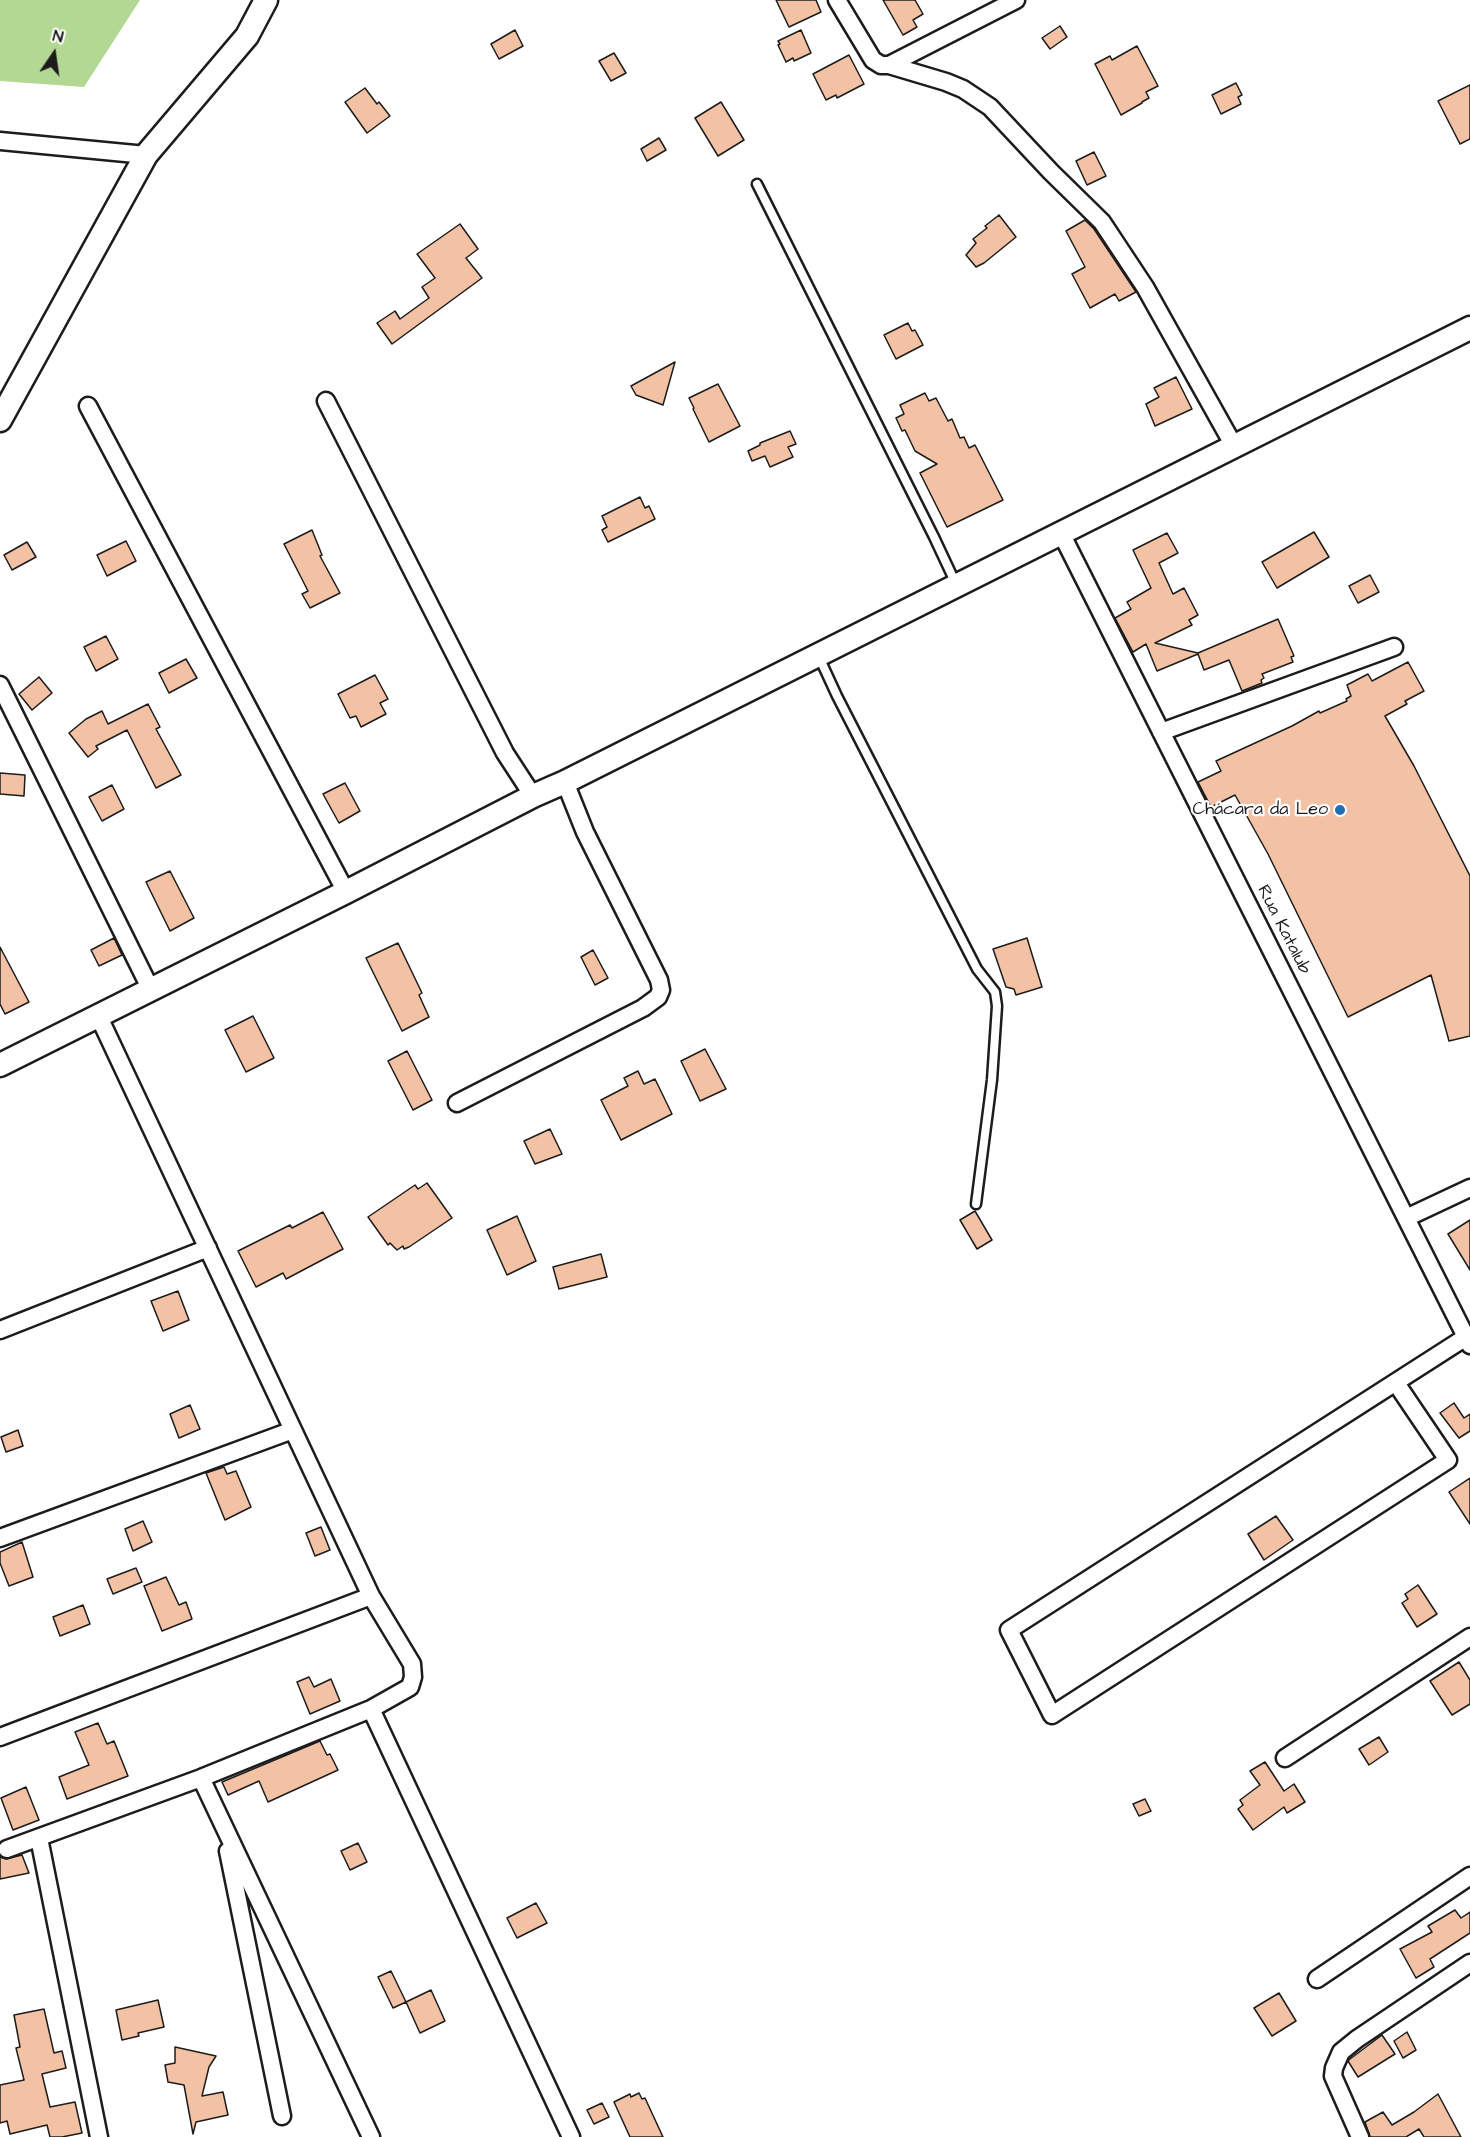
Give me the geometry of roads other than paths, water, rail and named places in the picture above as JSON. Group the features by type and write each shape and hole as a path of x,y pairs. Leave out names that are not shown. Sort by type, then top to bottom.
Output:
{"main road":[{"path":"0,420 146,154 247,36 266,0"},
{"path":"0,1065 1470,328"}],"street":[{"path":"837,0 873,60 881,65 914,71 954,86 990,107 1102,222 1145,287 1234,446"},
{"path":"889,65 1016,0"},
{"path":"0,141 146,154"},
{"path":"326,401 505,753 533,796"},
{"path":"88,406 346,892"},
{"name":"Rua Katalub","path":"1061,533 1468,1341"},
{"path":"1161,732 1394,647"},
{"path":"0,686 151,990"},
{"path":"458,1103 643,1008 658,997 661,990 659,980 585,832 566,782"},
{"path":"7,1849 201,1778 372,1709 410,1687 413,1677 412,1664 372,1596 99,1017"},
{"path":"1406,1218 1470,1188"},
{"path":"0,1330 208,1248"},
{"path":"1396,1383 1448,1460 1052,1715 1009,1630 1396,1383 1468,1341"},
{"path":"0,1538 293,1430"},
{"path":"0,1737 372,1596"},
{"path":"1285,1758 1470,1637"},
{"path":"372,1709 571,2137"},
{"path":"201,1778 371,2137"},
{"path":"224,1826 282,2116"},
{"path":"39,1838 99,2137"},
{"path":"1317,1979 1470,1876"},
{"path":"1360,2137 1333,2076 1341,2052 1470,1963"}],"lane":[{"path":"757,184 956,585"},
{"path":"818,654 837,696 977,969 994,992 997,1006 992,1080 975,1204"}],"place":[{"name":"Chácara da Leo","path":"1340,810"}]}
